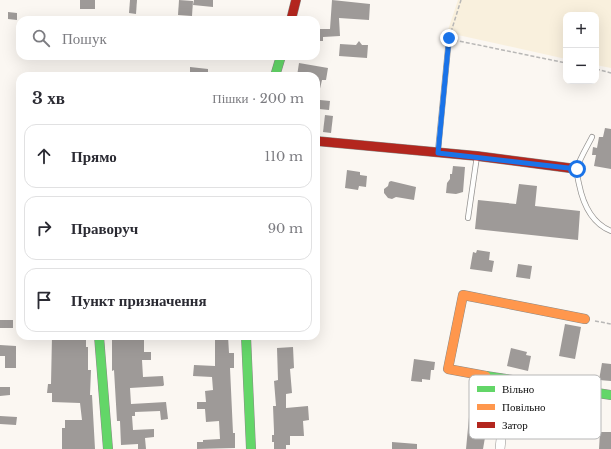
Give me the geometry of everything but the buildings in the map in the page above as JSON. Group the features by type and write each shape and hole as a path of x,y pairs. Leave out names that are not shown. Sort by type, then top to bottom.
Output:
{"street":[{"path":"292,16 296,0"},
{"path":"276,72 280,60"},
{"path":"320,141 477,156 577,169"},
{"path":"480,375 448,369 463,295 585,319"},
{"path":"99,340 108,449"},
{"path":"246,340 251,449"},
{"path":"601,394 611,395"},
{"path":"500,449 501,439"}],"lane":[{"path":"438,153 449,38"},
{"path":"592,137 577,169 580,193 585,206 593,218 604,228 611,231"},
{"path":"468,218 477,156"}],"path":[{"path":"461,0 449,38 563,62"},
{"path":"599,71 611,73"},
{"path":"585,319 611,324"}],"shaded area":[{"path":"458,0 611,0 611,68 599,66 599,12 563,12 563,58 458,35 446,36"}],"traffic: fast":[{"path":"276,72 280,60"},
{"path":"99,340 108,449"},
{"path":"246,340 251,449"},
{"path":"601,393 611,395"}],"traffic: slow":[{"path":"481,375 448,369 463,295 585,319"}],"traffic: jam":[{"path":"292,16 296,0"},
{"path":"320,141 477,156 577,169"}],"route":[{"path":"449,38 438,153 477,156 577,169"}]}
